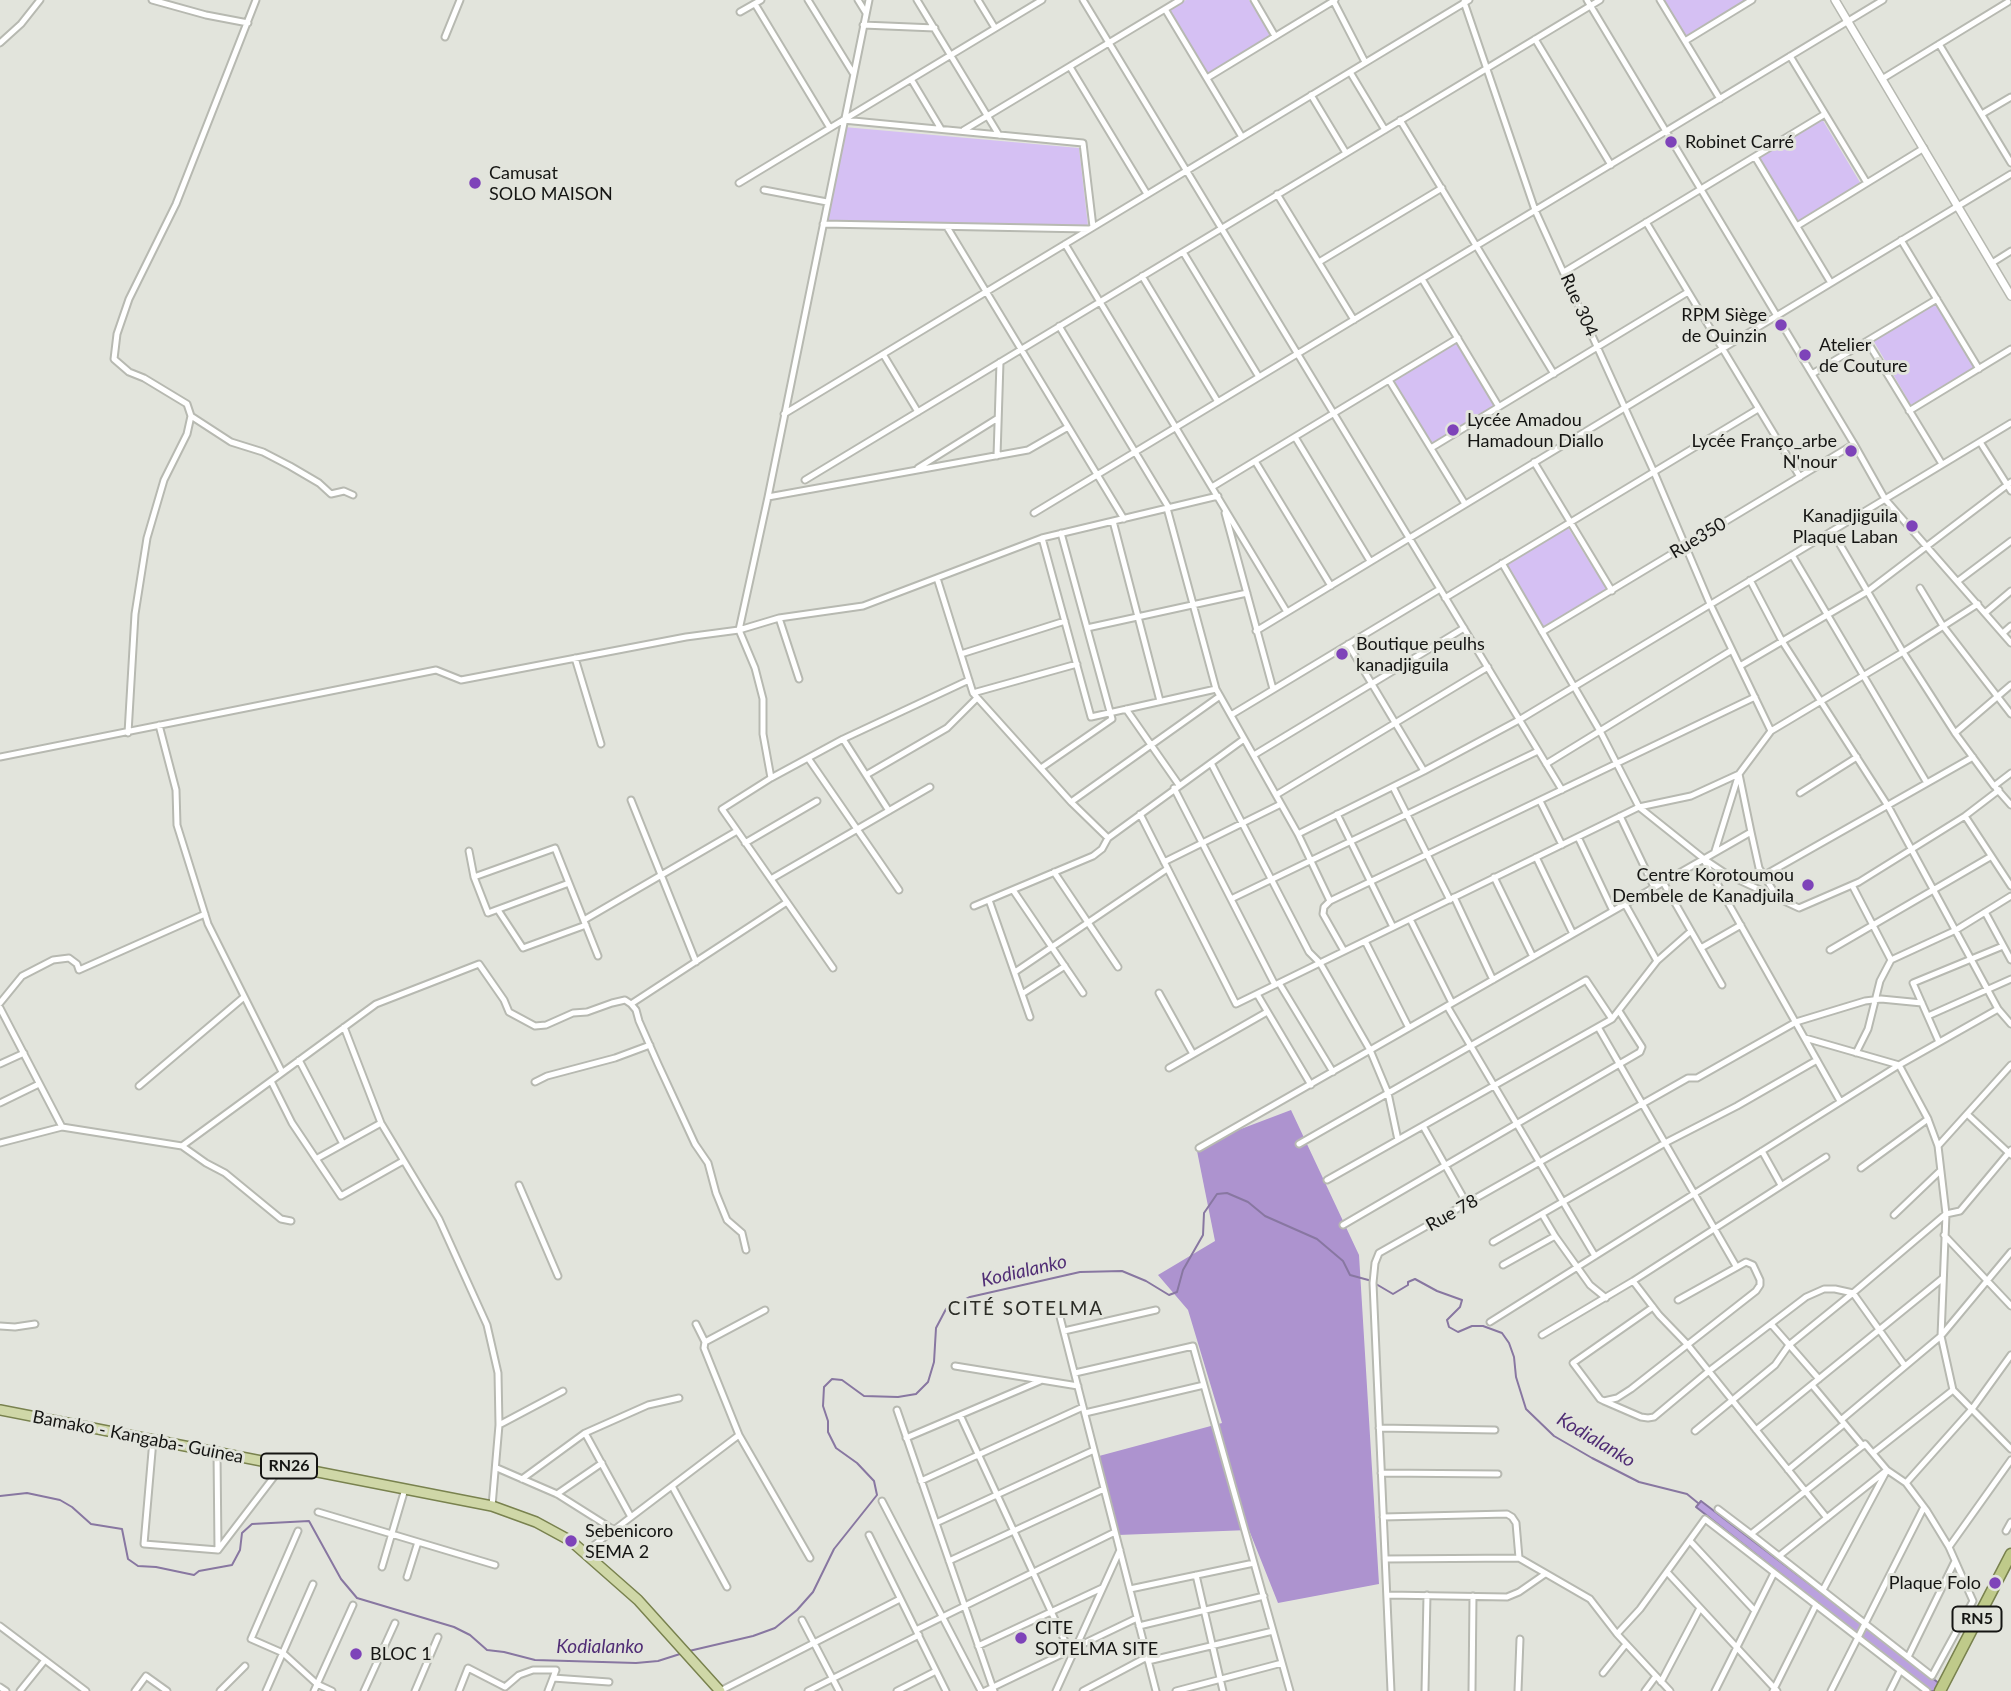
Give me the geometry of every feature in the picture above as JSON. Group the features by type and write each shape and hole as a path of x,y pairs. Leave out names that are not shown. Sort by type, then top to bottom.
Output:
{"highway":[{"name":"RN5","path":"1941,1688 2011,1554"}],"main road":[{"name":"Bamako - Kangaba- Guinea","path":"0,1410 492,1506 536,1522 565,1537 585,1552 638,1600 720,1691"}],"street":[{"path":"0,43 21,24 40,0"},
{"path":"152,0 248,23"},
{"path":"128,733 135,614 147,538 163,480 187,434 191,416 187,404 129,372 114,359 117,334 125,307 176,204 256,0"},
{"path":"445,37 460,0"},
{"path":"808,0 853,73"},
{"path":"858,0 866,13"},
{"path":"771,778 763,734 763,699 755,668 739,630 869,0"},
{"path":"917,0 999,135"},
{"path":"978,0 995,28"},
{"path":"739,183 995,28 1032,2 1042,0"},
{"path":"1083,0 1562,790"},
{"path":"963,131 1180,0"},
{"path":"1254,0 1275,36"},
{"path":"1207,78 1334,0 1366,62"},
{"path":"805,480 1535,39 1588,3 1600,0"},
{"path":"1660,0 1720,99"},
{"path":"1685,41 1752,0"},
{"path":"1835,0 2011,296"},
{"path":"1034,513 1883,0"},
{"path":"784,414 1465,1"},
{"name":"Rue 304","path":"1465,1 1535,210 1654,472 1710,604 1771,731"},
{"path":"740,12 758,2 830,128"},
{"path":"1588,3 1885,499 2011,643"},
{"path":"1882,79 2009,3"},
{"path":"1165,9 1242,137"},
{"path":"863,25 934,28"},
{"path":"1535,39 1611,164"},
{"path":"1939,44 2011,163"},
{"path":"1790,56 1867,183"},
{"path":"1070,67 1147,194"},
{"path":"1350,72 1385,130"},
{"path":"911,79 941,129"},
{"path":"1311,95 1346,153"},
{"path":"1982,114 2011,97"},
{"path":"1564,272 1825,114"},
{"path":"843,120 1083,143 1091,228"},
{"path":"1401,120 1554,373"},
{"path":"1797,226 1924,148"},
{"path":"1755,157 1831,283"},
{"path":"1256,631 2011,174"},
{"path":"1319,262 1441,188"},
{"path":"764,191 827,202"},
{"path":"1278,194 1353,320"},
{"path":"1646,222 1800,477"},
{"path":"823,224 1091,228"},
{"path":"947,227 1124,519"},
{"path":"1901,240 1979,369"},
{"path":"1065,244 1287,612"},
{"path":"1992,263 2011,251"},
{"path":"1183,252 1259,377"},
{"path":"1142,276 1218,402"},
{"path":"1422,279 1499,407"},
{"path":"1431,448 1688,292"},
{"path":"1812,374 1937,299"},
{"path":"1059,326 1168,508 1216,689 1298,834 1330,901"},
{"path":"1212,487 1458,338"},
{"path":"1867,341 1942,464"},
{"path":"1909,411 2011,349"},
{"path":"883,354 918,412"},
{"path":"997,456 1000,362"},
{"path":"1390,380 1465,504"},
{"path":"1446,598 1759,409"},
{"path":"191,416 231,442 262,452 290,466 319,483 331,494 344,491 353,495"},
{"path":"913,471 998,418"},
{"path":"1298,834 1519,720 2011,423"},
{"path":"768,497 1028,450 1068,426"},
{"path":"1295,437 1370,561"},
{"path":"1980,442 2009,483 2011,491"},
{"name":"Rue350","path":"1542,632 1854,444"},
{"path":"1255,461 1331,586"},
{"path":"1534,463 1612,591"},
{"path":"1740,666 1868,591 2009,483"},
{"path":"0,757 436,670 461,680 686,637 739,630 779,618 863,606 1042,538 1218,496"},
{"path":"1223,505 1273,689"},
{"path":"1113,521 1160,702"},
{"path":"1832,531 1903,652 1955,733 2011,805"},
{"path":"1041,768 1112,719 1061,534"},
{"path":"1042,538 1091,717 1216,689"},
{"path":"1958,582 2011,541"},
{"path":"1792,555 1927,783"},
{"path":"1502,563 1600,731 1639,807 1728,875 1800,908 1852,885 1965,816 2011,773"},
{"path":"937,578 975,696 1108,838"},
{"path":"1750,580 1782,641 1888,806 1998,1009 2011,1024"},
{"path":"1920,588 1943,626 2011,714"},
{"path":"1231,715 1440,589"},
{"path":"1985,612 2011,591"},
{"path":"1087,628 1247,593"},
{"path":"1714,853 1739,774 1771,731 1978,604"},
{"path":"779,618 799,679"},
{"path":"961,654 1065,621"},
{"path":"2003,633 2011,626"},
{"path":"1254,755 1464,628"},
{"path":"1348,644 1424,771"},
{"path":"1546,764 1732,650"},
{"path":"575,658 601,744"},
{"path":"866,775 947,728 975,696 1077,664"},
{"path":"1276,795 1488,667"},
{"path":"833,968 722,809 771,778 843,739 969,680"},
{"path":"1955,733 2011,685"},
{"path":"1072,802 1220,696"},
{"path":"1344,951 1324,914 1324,906 1330,901 1755,697"},
{"path":"1126,709 1177,787 1231,899 1277,984 1333,1072"},
{"path":"159,725 176,790 177,825 208,924 282,1072"},
{"path":"843,739 889,811"},
{"path":"974,906 1093,856 1102,849 1108,838 1244,739"},
{"path":"1231,899 1538,751"},
{"path":"1800,793 1857,757"},
{"path":"1763,876 1973,757"},
{"path":"808,758 899,890"},
{"path":"1211,763 1310,952 1320,963 1370,1050 1388,1093 1398,1140"},
{"path":"1140,814 1237,1004 1639,807 1691,796 1739,774"},
{"path":"1739,774 1757,861 1763,876 1778,897"},
{"path":"771,879 930,787"},
{"path":"1393,787 1493,980"},
{"path":"631,800 696,962"},
{"path":"745,843 817,801"},
{"path":"1540,801 1562,845"},
{"path":"1164,862 1281,804"},
{"path":"1337,814 1393,927"},
{"path":"1620,816 1654,887"},
{"path":"1965,816 2011,886"},
{"path":"498,909 523,948 585,923 737,831"},
{"path":"1199,1148 1751,832"},
{"path":"1578,837 1613,911"},
{"path":"474,877 555,848 598,956"},
{"path":"469,851 474,877 488,914 569,883"},
{"path":"1830,950 1990,856"},
{"path":"1536,857 1573,934"},
{"path":"1704,859 1840,1101"},
{"path":"1014,972 1167,869"},
{"path":"1054,872 1118,967"},
{"path":"1494,877 1533,957"},
{"path":"1663,882 1722,985"},
{"path":"1852,885 1891,960"},
{"path":"1013,890 1083,993"},
{"path":"1856,1053 1868,1029 1880,981 1891,960 1956,930 2011,897"},
{"path":"989,900 1030,1017"},
{"path":"631,1004 787,902"},
{"path":"1625,904 1657,961"},
{"path":"1985,912 2011,960"},
{"path":"61,1127 0,1005 22,976 53,960 69,958 77,964 79,970 205,914"},
{"path":"1410,919 1471,1046 1595,1256"},
{"path":"1701,948 1741,925"},
{"path":"1327,1180 1612,1018 1657,961 1691,930"},
{"path":"1365,941 1409,1028"},
{"path":"1939,1042 1913,983 2003,946"},
{"path":"181,1146 376,1004 479,964 504,1000 509,1012 535,1026 625,1000 631,1004 695,1144 708,1163 727,1220 742,1233 746,1250"},
{"path":"1022,994 1065,966"},
{"path":"1928,1016 2011,979"},
{"path":"1298,1144 1586,981 1612,1018"},
{"path":"1159,993 1193,1054"},
{"path":"1256,994 1311,1085"},
{"path":"139,1086 244,997"},
{"name":"Rue 78","path":"1391,1691 1373,1283 1379,1253 1688,1078 1697,1078 1796,1022 1865,1001 1922,1003"},
{"path":"1490,1322 1840,1101 1998,1009"},
{"path":"1343,1225 1640,1052 1642,1047 1619,1011"},
{"path":"1169,1068 1267,1012"},
{"path":"344,1027 381,1123 439,1219 487,1325 498,1373 499,1425 492,1506"},
{"path":"1598,1027 1736,1266"},
{"path":"1805,1038 1899,1065 1928,1119 1938,1146 1946,1214 1941,1336 1953,1390 2011,1449"},
{"path":"535,1082 650,1045"},
{"path":"0,1064 23,1053"},
{"path":"299,1060 342,1144"},
{"path":"1493,1242 1817,1060"},
{"path":"1938,1146 2011,1065"},
{"path":"271,1080 292,1123 341,1196 403,1161"},
{"path":"0,1103 39,1084"},
{"path":"1695,1431 1775,1365 1789,1345 1946,1214 1960,1211 2010,1153 1967,1114"},
{"path":"1861,1168 1928,1119"},
{"path":"316,1159 381,1123"},
{"path":"1423,1126 1467,1204"},
{"path":"0,1143 61,1127 181,1146 225,1173 281,1219 291,1222"},
{"path":"1762,1151 1781,1185"},
{"path":"1542,1335 1606,1298 1826,1157"},
{"path":"1894,1215 1940,1171"},
{"path":"519,1185 558,1276"},
{"path":"1542,1214 1590,1285 1606,1298"},
{"path":"1944,1235 2011,1306"},
{"path":"1503,1265 1555,1236"},
{"path":"1788,1470 1941,1336 2011,1252"},
{"path":"1604,1401 1617,1398 1631,1389 1756,1291 1760,1285 1757,1270 1746,1262 1678,1300"},
{"path":"1756,1430 1943,1278"},
{"path":"1633,1281 1827,1518"},
{"path":"1653,1307 1573,1363 1600,1399 1641,1417 1654,1417 1709,1371 1817,1291 1835,1289 1853,1293 1905,1366"},
{"path":"705,1342 765,1310"},
{"path":"1064,1331 1156,1310"},
{"path":"1060,1317 1156,1691"},
{"path":"0,1326 35,1324"},
{"path":"695,1324 705,1342 704,1348 739,1435 810,1558"},
{"path":"1771,1324 1819,1379"},
{"path":"1075,1373 1193,1346 1290,1691"},
{"path":"1906,1483 1972,1409 2011,1355"},
{"path":"955,1366 1078,1386"},
{"path":"906,1438 1040,1381"},
{"path":"921,1481 1084,1410 1204,1385"},
{"path":"1812,1385 1863,1446"},
{"path":"1873,1453 1953,1390"},
{"path":"499,1425 563,1391"},
{"path":"522,1479 585,1433 648,1405 680,1398"},
{"path":"897,1410 993,1689"},
{"path":"960,1415 1069,1650"},
{"path":"1379,1429 1495,1430"},
{"path":"585,1433 631,1517"},
{"path":"585,1552 739,1435"},
{"path":"153,1440 144,1544 218,1550"},
{"path":"1718,1509 1932,1676 1973,1601 1949,1547 1924,1507 1906,1483 1887,1470 1865,1444 1751,1534"},
{"path":"936,1523 1094,1450"},
{"path":"217,1452 218,1550"},
{"path":"1949,1547 2011,1460"},
{"path":"557,1494 602,1463"},
{"path":"218,1550 283,1465"},
{"path":"497,1468 557,1494 614,1530"},
{"path":"1779,1556 1887,1470"},
{"path":"1823,1590 1887,1470"},
{"path":"1381,1473 1499,1474"},
{"path":"672,1486 727,1587"},
{"path":"382,1567 405,1489"},
{"path":"949,1561 1104,1489"},
{"path":"882,1501 983,1691 993,1689 1137,1618"},
{"path":"1831,1691 1924,1507"},
{"path":"318,1512 495,1565"},
{"path":"1383,1517 1507,1514 1516,1522 1519,1558"},
{"path":"1617,1634 1640,1609 1705,1520 1927,1691"},
{"path":"2006,1531 2011,1522"},
{"path":"298,1531 251,1639 283,1653 315,1688 332,1691"},
{"path":"808,1691 942,1616 1115,1532"},
{"path":"869,1535 946,1691"},
{"path":"1690,1541 1755,1611"},
{"path":"407,1577 418,1542"},
{"path":"1056,1691 1120,1550"},
{"path":"1385,1559 1519,1558 1590,1599 1617,1634 1670,1691"},
{"path":"1908,1657 1955,1561"},
{"path":"1130,1590 1254,1563"},
{"path":"1667,1573 1775,1690 1816,1605"},
{"path":"1715,1691 1774,1573"},
{"path":"1387,1595 1513,1595 1545,1574"},
{"path":"1196,1575 1223,1691"},
{"path":"266,1691 313,1584"},
{"path":"978,1646 1103,1588"},
{"path":"1425,1691 1427,1595"},
{"path":"1139,1626 1264,1596"},
{"path":"1472,1691 1474,1596"},
{"path":"720,1691 901,1599"},
{"path":"315,1688 353,1605"},
{"path":"1661,1682 1700,1608"},
{"path":"802,1620 839,1691"},
{"path":"364,1691 394,1623"},
{"path":"0,1626 86,1691"},
{"path":"1083,1691 1148,1659 1273,1631"},
{"path":"415,1691 438,1637"},
{"path":"1518,1691 1520,1639"},
{"path":"1603,1673 1626,1644"},
{"path":"20,1691 45,1660"},
{"path":"1176,1691 1282,1663"},
{"path":"220,1691 245,1666"},
{"path":"459,1691 468,1668 504,1689 519,1675 533,1670 556,1670 548,1691"},
{"path":"897,1691 936,1671"},
{"path":"1890,1691 1900,1671"},
{"path":"135,1691 146,1676 167,1691"},
{"path":"1645,1691 1656,1676"},
{"path":"553,1678 608,1682"},
{"path":"0,1687 6,1691"}],"shaded area":[{"path":"1186,0 1249,0 1271,37 1208,75 1169,10"},
{"path":"1664,0 1748,0 1686,37"},
{"path":"1822,119 1861,184 1798,221 1759,156"},
{"path":"844,127 1079,148 1088,226 825,222"},
{"path":"1936,303 1974,368 1911,405 1873,340"},
{"path":"1456,343 1495,407 1432,445 1393,380"},
{"path":"1567,526 1607,590 1544,628 1505,564"},
{"path":"1291,1110 1359,1255 1379,1584 1278,1603 1249,1530 1118,1535 1099,1456 1222,1423 1188,1310 1158,1275 1215,1241 1196,1146"},
{"path":"1701,1501 1940,1684 1936,1691 1930,1691 1696,1507"}],"waterway":[{"name":"Kodialanko","path":"689,1651 775,1628 813,1592 834,1549 877,1495 874,1481 857,1463 836,1448 828,1432 823,1406 824,1387 832,1379 842,1380 864,1396 898,1397 916,1394 928,1382 934,1362 936,1328 946,1309 970,1297 1080,1272 1122,1271 1169,1295 1177,1292 1183,1270 1203,1235 1204,1213 1217,1194 1227,1193 1248,1202 1265,1216 1317,1239 1343,1261 1350,1275 1372,1281"},
{"name":"Kodialanko","path":"1376,1284 1393,1294 1415,1279 1462,1300 1460,1307 1447,1320 1449,1327 1458,1332 1472,1326 1483,1326 1502,1333 1514,1357 1516,1377 1526,1409 1554,1436 1639,1482 1687,1494 1698,1503"},
{"name":"Kodialanko","path":"0,1496 27,1493 60,1500 91,1524 122,1529 128,1559 138,1566 194,1575 199,1571 232,1565 240,1550 242,1533 252,1524 309,1521 341,1579 357,1598 454,1627 470,1635 487,1650 535,1660 636,1663 658,1661 680,1654"}],"place":[{"name":"Robinet Carré","path":"1671,142"},
{"name":"Camusat SOLO MAISON","path":"475,183"},
{"name":"RPM Siège de Ouinzin","path":"1781,325"},
{"name":"Atelier de Couture","path":"1805,355"},
{"name":"Lycée Amadou Hamadoun Diallo","path":"1453,430"},
{"name":"Lycée Franço_arbe N'nour","path":"1851,451"},
{"name":"Kanadjiguila Plaque Laban","path":"1912,526"},
{"name":"Boutique peulhs kanadjiguila","path":"1342,654"},
{"name":"Centre Korotoumou Dembele de Kanadjuila","path":"1808,885"},
{"name":"Sebenicoro SEMA 2","path":"571,1541"},
{"name":"Plaque Folo","path":"1995,1583"},
{"name":"CITE SOTELMA SITE","path":"1021,1638"},
{"name":"BLOC 1","path":"356,1654"}],"district":[{"name":"CITÉ SOTELMA","path":"1026,1309"}]}
